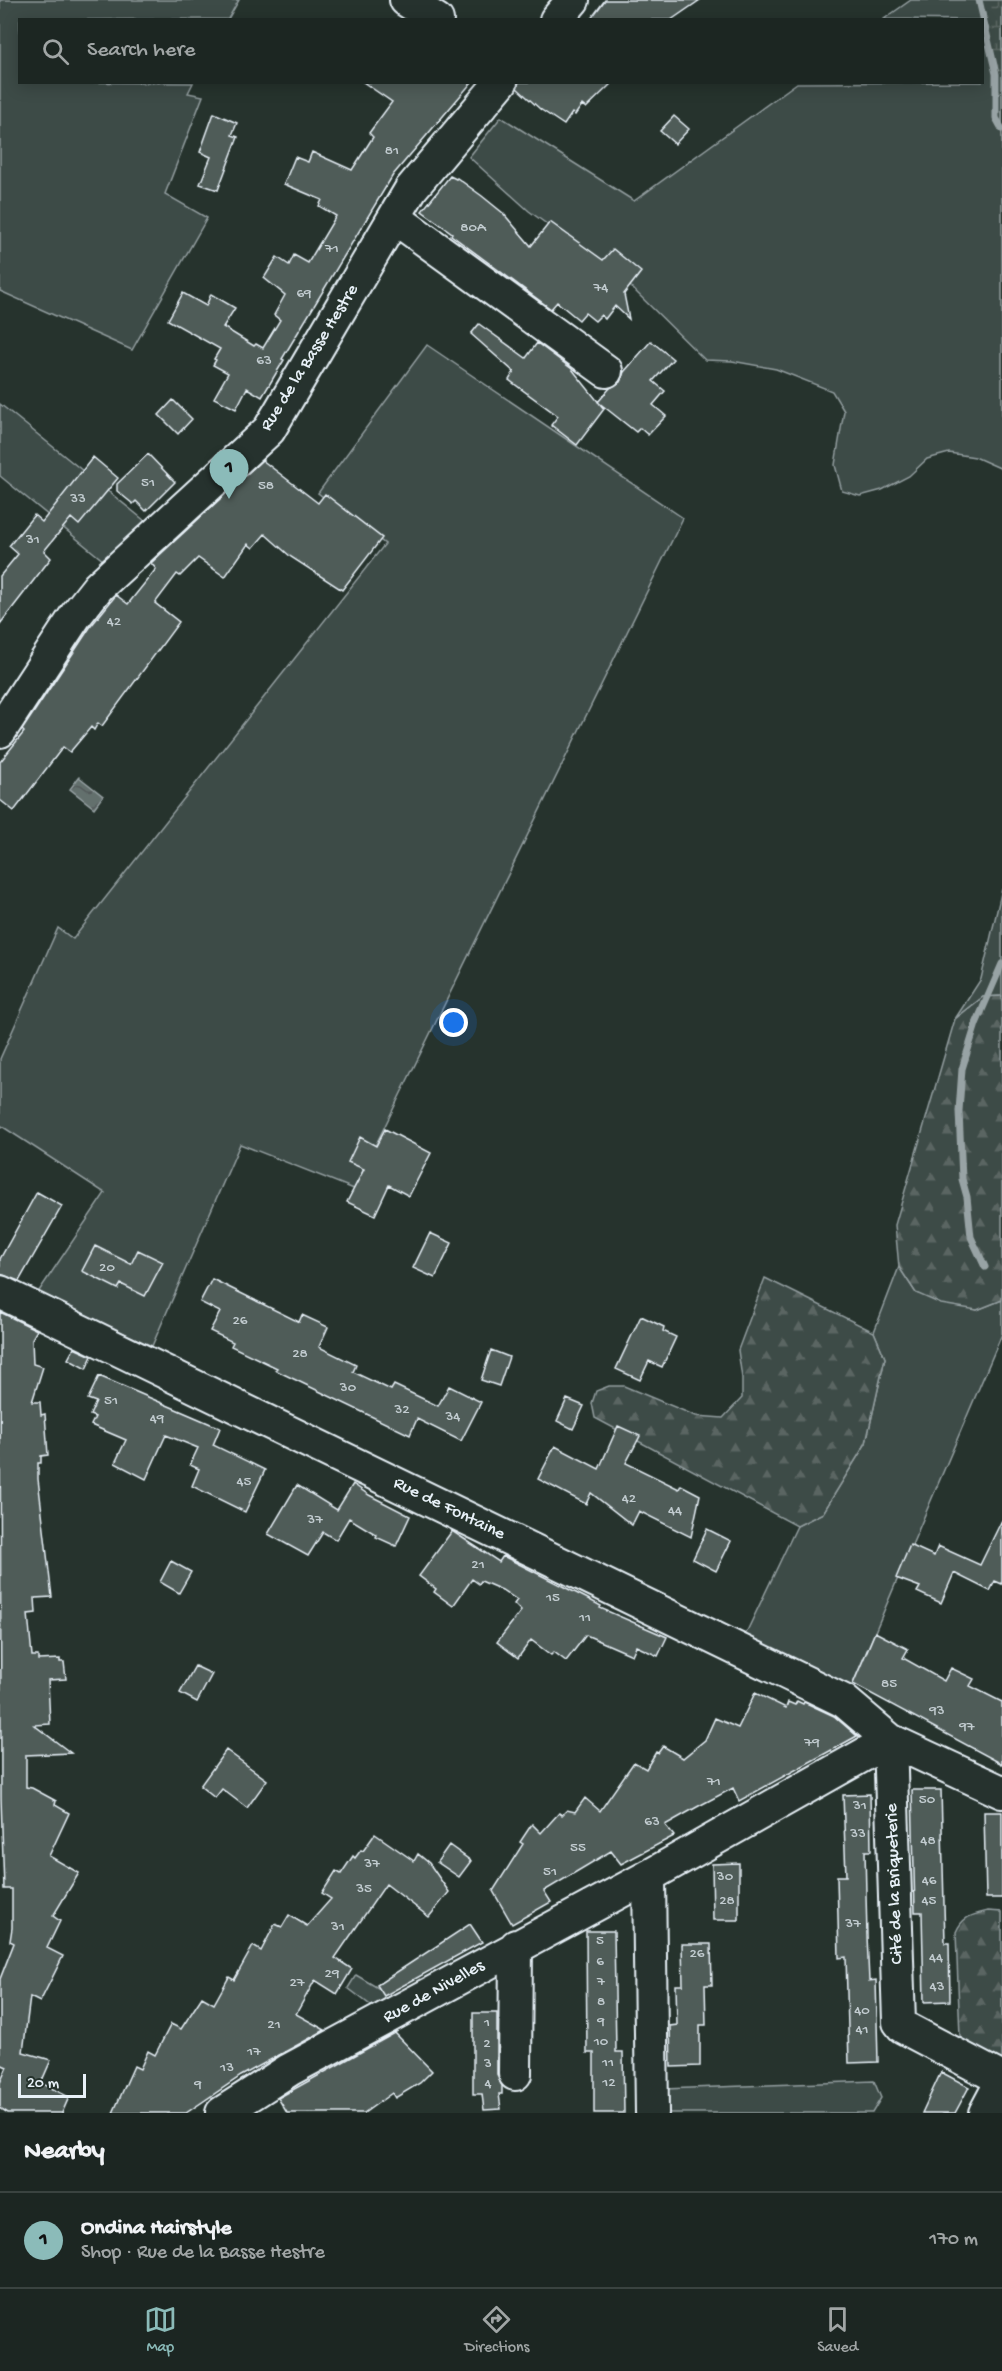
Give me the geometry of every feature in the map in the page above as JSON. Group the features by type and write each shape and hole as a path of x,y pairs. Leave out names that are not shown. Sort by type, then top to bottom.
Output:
{"street":[{"path":"406,0 434,18"},
{"path":"558,18 573,0"},
{"name":"Rue de la Basse Hestre","path":"0,731 76,615 98,587 269,430 411,189 499,84"},
{"path":"395,218 606,371"},
{"name":"Rue de Fontaine","path":"0,1292 844,1701 890,1740"},
{"path":"890,1740 1002,1792"},
{"name":"Rue de Nivelles","path":"222,2113 290,2070 649,1876 890,1740"},
{"name":"Cité de la Briqueterie","path":"890,1740 899,2022 903,2027 1002,2080"},
{"path":"649,1876 652,2113"},
{"path":"515,2074 516,1947"},
{"path":"985,2113 1002,2080"}],"green space":[{"path":"0,0 239,0 229,18 18,18 18,84 192,84 188,93 203,96 165,194 207,218 132,350 0,291"},
{"path":"911,0 1002,0 1002,469 975,457 949,453 927,459 909,476 882,490 860,496 842,491 835,465 844,411 832,391 776,369 732,361 705,360 628,284 529,211 469,157 501,117 634,201 796,84 984,84 984,18 885,18"},
{"path":"979,0 1002,0 1002,129 996,118 996,74"},
{"path":"427,345 683,518 354,1189 240,1144 152,1346 37,1294 105,1193 0,1125 0,1059 58,928 73,939 385,544 318,493"},
{"path":"0,404 145,521 104,561 0,476"},
{"path":"1002,889 1002,996 983,997 955,1019 981,979"},
{"path":"1002,996 1002,1300 977,1310 941,1304 916,1293 899,1267 895,1225 955,1019 983,997"},
{"path":"899,1267 916,1293 977,1310 1002,1300 1002,1334 851,1688 738,1650 797,1526 823,1513 866,1443 885,1358 874,1332"},
{"path":"765,1278 874,1332 885,1358 866,1443 823,1513 797,1526 595,1418 592,1403 596,1391 609,1386 624,1386 696,1416 723,1418 742,1398 738,1350"},
{"path":"988,1911 1002,1912 1002,2061 965,2044 960,2037 956,1932 965,1919"},
{"path":"356,1975 390,1995 373,2007 348,1988"},
{"path":"874,2081 881,2098 872,2113 665,2113 664,2089"}],"water":[{"path":"79,777 103,796 94,808 70,789"}],"building":[{"path":"605,0 700,0 674,18 592,18"},
{"path":"366,84 470,84 393,175 282,359 284,360 262,397 247,388 236,409 214,398 228,373 213,365 220,349 168,320 183,293 206,306 211,294 235,308 223,327 254,346 256,344 263,348 280,320 274,315 285,295 264,278 277,257 289,265 294,255 308,263 336,216 319,206 322,200 284,184 295,157 308,162 312,152 352,170 373,137 369,133 392,102"},
{"path":"518,84 611,84 586,108 582,105 575,115 572,113 564,125 540,109 517,88"},
{"path":"214,113 237,123 232,135 238,137 218,190 200,184 211,157 200,152"},
{"path":"674,116 689,129 675,144 660,131"},
{"path":"450,176 457,178 503,213 531,246 550,222 603,260 613,249 641,272 624,294 629,319 615,306 605,319 601,315 595,321 585,313 579,320 557,302 551,309 451,235 452,233 422,211"},
{"path":"479,324 526,358 537,343 572,369 604,409 577,445 551,425 558,416 509,380 514,372 471,334"},
{"path":"651,341 673,359 653,381 665,391 653,405 666,416 648,435 640,428 636,432 598,402 610,388 620,382 624,372"},
{"path":"173,400 192,419 178,434 159,415"},
{"path":"148,454 175,482 146,511 136,501 133,504 117,491 117,484"},
{"path":"93,457 118,478 79,525 71,518 44,551 51,558 0,624 0,576 18,554 9,546 34,515 42,522"},
{"path":"262,460 318,503 325,494 382,538 342,590 291,557 265,534 253,548 248,544 225,577 198,558 180,576 177,574 155,603 179,622 102,726 98,723 94,730 91,727 70,752 63,747 14,811 0,800 0,762 24,732 22,730 91,626 116,595 128,604 156,569 151,563"},
{"path":"385,1129 431,1153 409,1196 389,1185 375,1215 347,1202 364,1169 348,1162 360,1137 376,1146"},
{"path":"37,1192 62,1206 19,1281 0,1274 0,1259"},
{"path":"430,1233 452,1243 435,1278 413,1268"},
{"path":"95,1246 131,1264 138,1250 163,1262 145,1296 121,1284 118,1289 82,1271"},
{"path":"212,1279 299,1322 302,1315 328,1327 319,1347 356,1365 353,1372 391,1390 394,1385 438,1406 449,1386 481,1402 461,1441 417,1419 410,1435 275,1370 277,1368 231,1346 233,1342 210,1331 220,1312 200,1302"},
{"path":"0,1312 37,1330 32,1339 33,1364 43,1367 32,1402 40,1402 41,1415 45,1414 48,1455 41,1456 41,1463 38,1463 38,1479 52,1597 35,1598 36,1613 28,1614 32,1656 38,1656 38,1660 60,1659 60,1662 64,1662 66,1679 48,1680 50,1724 34,1725 71,1753 26,1755 26,1787 56,1801 55,1805 69,1813 49,1856 79,1873 53,1916 60,1921 47,1948 63,1956 40,2002 30,1997 23,2052 51,2060 41,2083 69,2097 62,2113 8,2113 0,2108 0,2083 7,2067 0,2064 0,1979 14,1943 10,1941 12,1889 4,1889 1,1798"},
{"path":"641,1316 664,1327 663,1331 676,1337 662,1367 649,1361 640,1380 616,1369"},
{"path":"74,1348 92,1356 86,1369 68,1359"},
{"path":"491,1350 509,1357 499,1386 481,1380"},
{"path":"99,1376 220,1428 213,1445 265,1470 245,1512 192,1486 199,1469 190,1465 198,1448 166,1435 146,1479 115,1463 126,1440 91,1425 95,1417 90,1415 96,1402 88,1399"},
{"path":"567,1399 584,1406 573,1429 557,1421"},
{"path":"618,1426 640,1436 626,1463 679,1489 681,1485 700,1495 691,1537 639,1511 632,1525 591,1493 586,1504 538,1479 555,1446 599,1469"},
{"path":"353,1484 410,1516 396,1546 376,1537 377,1535 349,1518 336,1540 323,1532 308,1556 268,1534 297,1485 337,1510"},
{"path":"1002,1520 1002,1584 995,1581 990,1591 954,1573 941,1603 917,1592 920,1587 896,1578 910,1545 934,1556 938,1546 980,1565"},
{"path":"707,1529 731,1541 716,1571 693,1559"},
{"path":"452,1531 499,1562 503,1556 601,1606 600,1608 667,1637 658,1656 636,1646 632,1655 586,1635 566,1661 554,1652 551,1655 531,1640 518,1658 497,1642 521,1611 514,1604 517,1600 502,1590 481,1581 479,1584 472,1579 453,1606 434,1592 436,1589 419,1576"},
{"path":"171,1561 191,1572 179,1593 160,1582"},
{"path":"875,1632 908,1649 903,1658 944,1681 951,1668 974,1679 970,1686 1002,1702 1002,1764 853,1684"},
{"path":"195,1666 212,1674 197,1702 180,1693"},
{"path":"755,1693 786,1708 788,1702 795,1705 797,1701 803,1704 804,1702 834,1716 857,1736 739,1801 733,1788 697,1807 665,1825 674,1836 621,1864 611,1851 544,1891 551,1902 512,1924 493,1891 523,1844 520,1842 532,1824 541,1833 559,1813 562,1815 567,1810 575,1812 585,1798 600,1811 634,1762 646,1769 656,1752 658,1753 663,1746 683,1758 705,1740 715,1718 738,1728"},
{"path":"226,1750 267,1780 247,1808 222,1789 215,1798 200,1786"},
{"path":"912,1790 941,1790 945,1943 949,1943 950,2001 924,2002 922,1912 915,1912"},
{"path":"870,1794 871,1851 865,1851 867,1936 869,1981 876,1980 878,2062 849,2063 846,1957 839,1958 837,1876 846,1876 843,1795"},
{"path":"984,1812 1002,1812 1002,1898 986,1898"},
{"path":"375,1834 414,1861 418,1854 429,1863 449,1892 429,1917 386,1884 335,1958 352,1969 337,1994 315,1980 296,2014 325,2030 241,2076 186,2113 113,2113 134,2066 140,2069 148,2051 155,2055 171,2024 181,2029 202,1997 214,2004 229,1977 234,1980 253,1946 261,1951 275,1924 282,1927 289,1915 307,1926 331,1899 322,1893 336,1871 341,1874 353,1856 355,1858 361,1850 363,1851"},
{"path":"449,1845 471,1861 459,1877 437,1862"},
{"path":"739,1863 739,1920 713,1920 712,1864"},
{"path":"470,1924 482,1942 384,1996 377,1985"},
{"path":"586,1931 614,1931 616,2052 623,2052 624,2113 594,2113 594,2053 587,2053"},
{"path":"682,1944 711,1944 712,1985 705,1985 706,2025 700,2025 700,2066 671,2067 670,2026 677,2025 676,1985 683,1985"},
{"path":"473,2013 497,2013 497,2074 502,2086 502,2094 499,2094 501,2109 484,2110 482,2094 473,2094"},
{"path":"395,2033 432,2071 420,2083 395,2098 392,2093 364,2113 287,2113 278,2098"},
{"path":"941,2072 969,2087 955,2113 922,2113"}],"waterway":[{"path":"979,0 983,18"},
{"path":"984,22 996,74 996,118 1002,129"},
{"path":"985,1267 971,1237 967,1197 962,1179 959,1111 962,1069 976,1024 1002,964"}],"place":[{"name":"Ondina Hairstyle","path":"229,499"}]}
